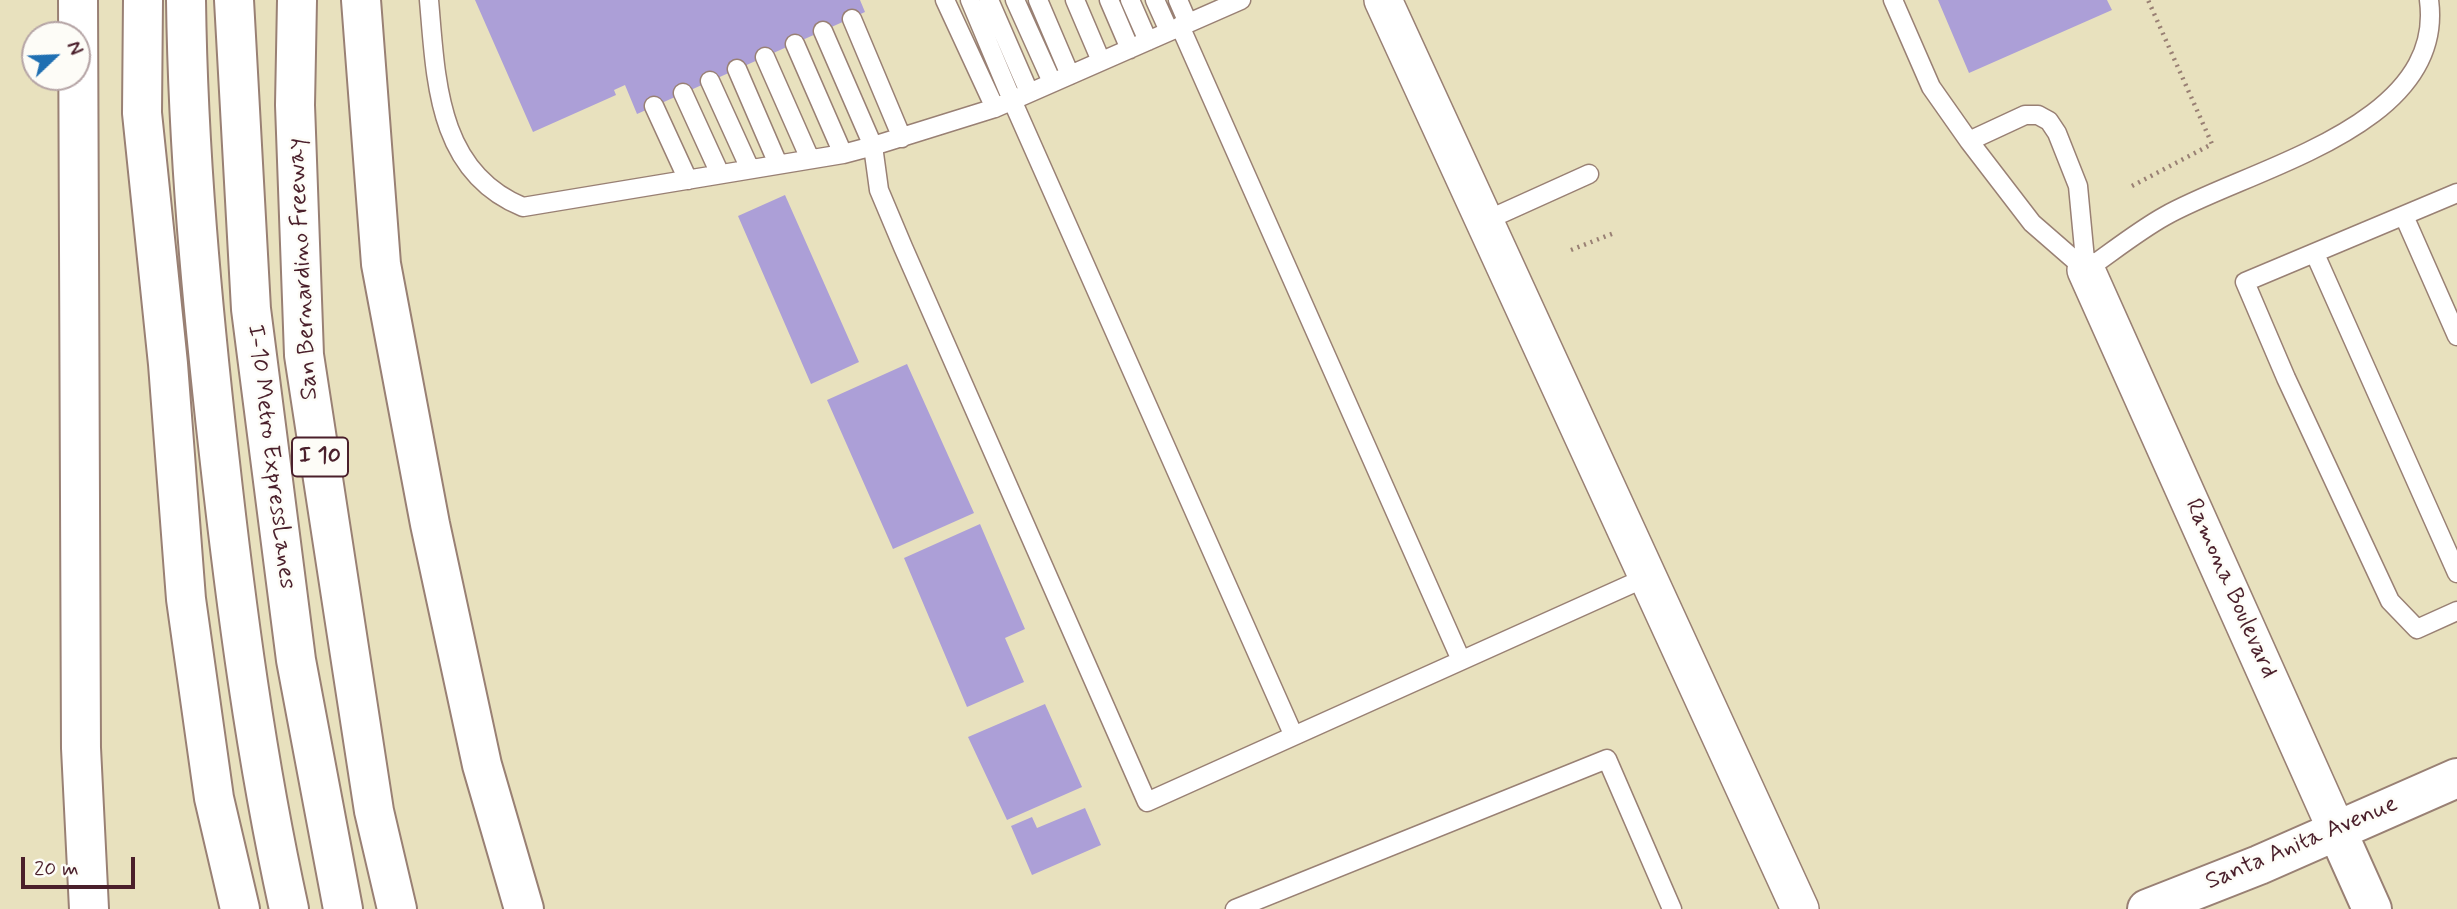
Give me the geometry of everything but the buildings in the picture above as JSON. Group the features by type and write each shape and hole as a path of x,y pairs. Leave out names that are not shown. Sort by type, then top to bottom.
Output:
{"main road":[{"path":"78,0 80,734 89,909"},
{"path":"143,0 142,113 168,364 186,599 214,798 240,909"},
{"name":"I-10 Metro ExpressLanes","path":"186,0 187,102 206,336 227,526 262,777 289,909"},
{"name":"I-10 Metro ExpressLanes","path":"234,0 251,309 296,660 343,909"},
{"name":"San Bernardino Freeway","path":"297,0 295,105 304,355 374,811 397,909"},
{"path":"361,0 382,264 430,524 482,765 524,909"},
{"name":"Santa Anita Avenue","path":"2147,909 2259,865 2457,778"},
{"name":"Ramona Boulevard","path":"2337,831 2372,909"}],"street":[{"path":"1383,0 1800,909"},
{"name":"Ramona Boulevard","path":"2086,270 2337,831"}],"lane":[{"path":"429,0 435,67 446,124 457,148 475,175 508,201 523,207 843,154 902,138 995,108 1179,27 1203,8 1229,2"},
{"path":"944,0 995,108"},
{"path":"970,0 1293,734"},
{"path":"989,0 1029,92"},
{"path":"1015,0 1052,82"},
{"path":"1038,0 1070,75"},
{"path":"1075,0 1101,61"},
{"path":"1109,0 1130,49"},
{"path":"1130,0 1148,41"},
{"path":"1155,0 1179,27 1461,660"},
{"path":"1178,0 1179,27"},
{"path":"1893,0 1931,86 1969,141 2032,223 2086,270"},
{"path":"2086,270 2164,216 2341,135 2377,112 2403,87 2426,49 2432,17 2429,0"},
{"path":"852,19 902,138"},
{"path":"823,31 873,146 879,190 1147,802 1647,577"},
{"path":"795,44 843,154"},
{"path":"765,57 810,159"},
{"path":"737,69 778,164"},
{"path":"710,81 750,169"},
{"path":"683,93 720,174"},
{"path":"654,106 688,180"},
{"path":"1969,141 2025,115 2038,115 2049,121 2057,133 2078,187 2086,270"},
{"path":"1485,221 1589,174"},
{"path":"2457,193 2245,282 2286,378 2390,601 2417,629 2457,611"},
{"path":"2404,216 2457,336"},
{"path":"2315,254 2457,573"},
{"path":"1235,909 1607,760 1672,909"}],"path":[{"path":"2133,186 2212,144 2148,0"},
{"path":"1571,250 1614,233"}]}
